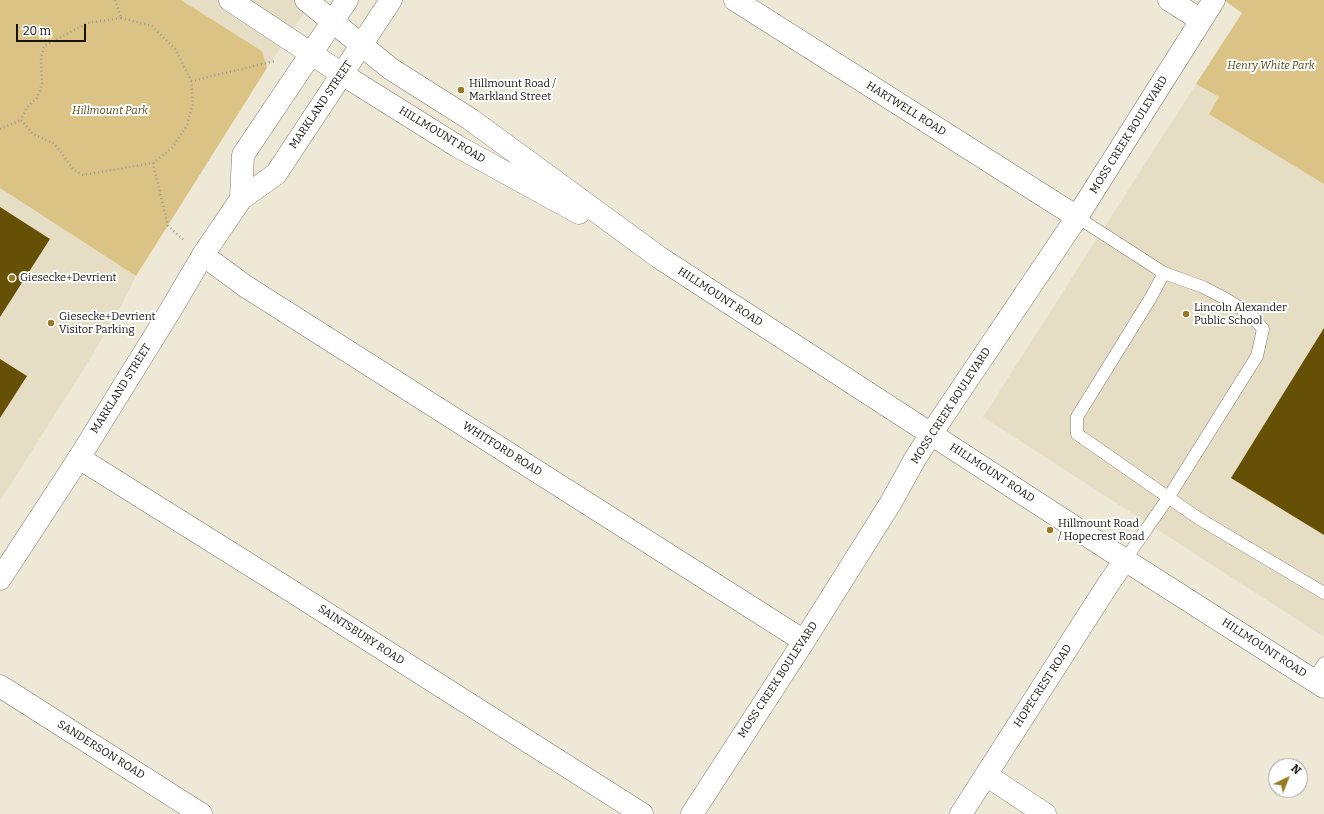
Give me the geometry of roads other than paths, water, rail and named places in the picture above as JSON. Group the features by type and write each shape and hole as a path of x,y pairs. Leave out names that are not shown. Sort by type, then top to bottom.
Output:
{"street":[{"name":"HILLMOUNT ROAD","path":"230,0 342,74 458,146 660,258"},
{"name":"HILLMOUNT ROAD","path":"306,0 391,69 470,119 660,258 1125,560 1320,676"},
{"path":"241,199 243,155 347,0"},
{"name":"MARKLAND STREET","path":"0,579 78,458 170,311 203,255 241,199 276,174 391,0"},
{"name":"HARTWELL ROAD","path":"735,0 1077,217"},
{"path":"1169,0 1201,20"},
{"name":"MOSS CREEK BOULEVARD","path":"692,814 890,504 931,434 1077,217 1214,0"},
{"name":"WHITFORD ROAD","path":"203,255 245,286 804,640"},
{"name":"SAINTSBURY ROAD","path":"78,458 293,592 642,814"},
{"name":"HOPECREST ROAD","path":"962,814 1125,560"},
{"name":"SANDERSON ROAD","path":"0,686 201,814"},
{"path":"986,775 1045,814"}],"lane":[{"path":"1077,217 1164,273 1203,287 1226,299 1250,314 1263,329 1257,356 1168,498 1125,560"},
{"path":"1164,273 1150,299 1077,417 1077,434 1198,518 1324,594"}],"place":[{"name":"Hillmount Road / Markland Street","path":"461,90"},
{"name":"Giesecke+Devrient","path":"12,278"},
{"name":"Lincoln Alexander Public School","path":"1186,314"},
{"name":"Giesecke+Devrient Visitor Parking","path":"51,323"},
{"name":"Hillmount Road / Hopecrest Road","path":"1050,530"}],"park label":[{"name":"Henry White Park","path":"1271,66"},
{"name":"Hillmount Park","path":"110,111"}]}
